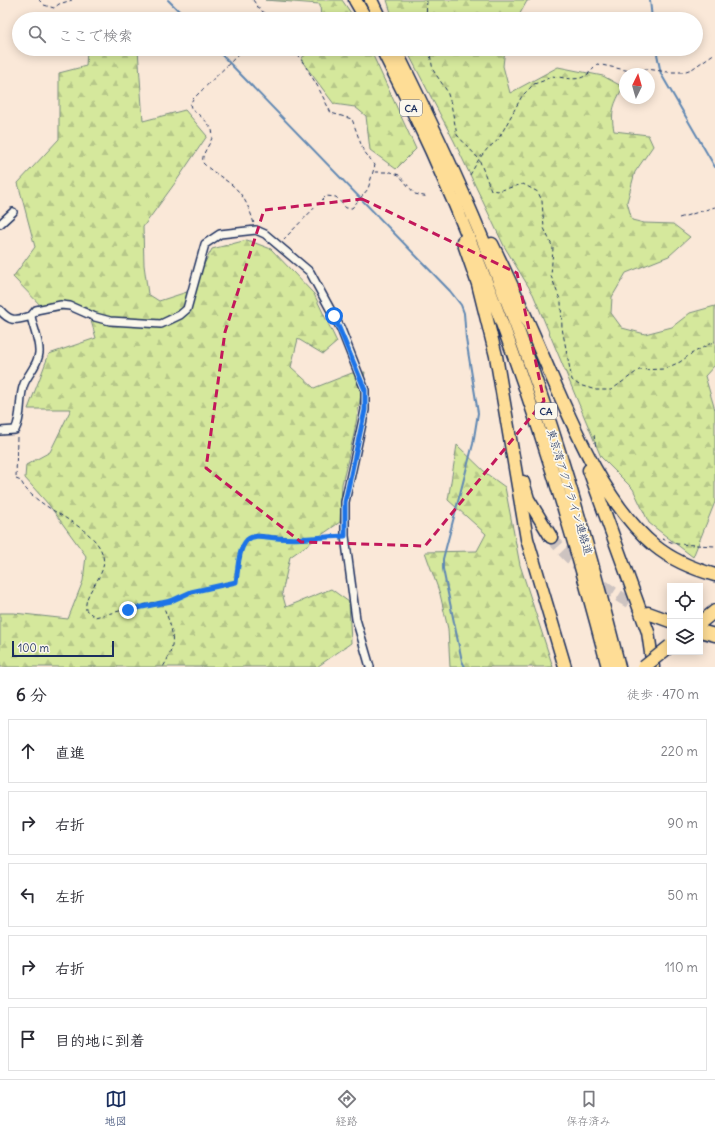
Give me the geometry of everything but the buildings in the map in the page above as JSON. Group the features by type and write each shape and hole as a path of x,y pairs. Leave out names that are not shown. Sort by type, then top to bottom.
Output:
{"highway":[{"path":"355,0 362,12"},
{"path":"370,0 376,12"},
{"name":"CA","path":"387,56 407,86"},
{"name":"CA","path":"397,56 407,86"},
{"path":"407,86 460,166 485,228 570,418 607,488 630,522 668,555 715,575"},
{"path":"407,86 417,131 462,239 478,284 496,356 527,539 565,667"},
{"name":"東京湾アクアライン連絡道","path":"407,86 450,164 503,290 561,455 619,667"},
{"name":"東京湾アクアライン連絡道","path":"407,86 439,168 468,234 520,371 550,459 608,667"},
{"path":"570,418 575,439 596,485 648,632 653,667"},
{"path":"508,432 528,499 551,537"},
{"path":"703,621 715,611"},
{"path":"648,613 667,621"},
{"path":"703,632 715,635"},
{"path":"644,667 667,648"}],"street":[{"path":"0,224 13,212"},
{"path":"0,310 7,318 13,320 31,316 36,310 61,305 70,306 95,317 110,321 161,324 180,315 186,309 205,244 220,234 256,230 265,234 278,244 310,272 341,329 365,390 365,410 345,502 345,536 356,619 370,667"},
{"path":"0,431 15,430 20,417 21,396 24,383 34,367 39,352 31,316"}],"path":[{"path":"40,0 44,5 54,8 59,4 72,0"},
{"path":"254,0 260,10 263,12"},
{"path":"426,12 427,0"},
{"path":"470,175 478,159 498,140 522,96 534,84 552,76 575,80 581,79 592,71 597,64 630,70 647,68 668,72 683,72 692,69 715,53"},
{"path":"237,56 193,99 190,104 191,108 211,127 213,132 212,138 203,153 203,163 212,172 237,189 248,205 256,230"},
{"path":"278,244 326,196 331,195 336,197 346,208 352,208 368,189 375,172 376,165 363,150 352,119 330,113 299,56"},
{"path":"430,56 433,70 447,91 452,104 458,135 478,159 491,190 498,192 523,184 538,192 542,201 544,228 553,248 551,276 561,302 562,328 572,380 579,385 596,390 611,390 639,370 664,368 680,362 691,354 715,341"},
{"path":"375,172 391,172 399,175 415,194 428,197"},
{"path":"679,218 715,207"},
{"path":"15,430 18,440 16,479 22,481 25,490 31,495 67,518 94,540 104,556 103,570 85,601 86,610 95,617 171,601 202,589 236,582 242,549 247,540 257,535 280,539 345,536"},
{"path":"594,435 596,448"},
{"path":"661,539 677,544 715,546"},
{"path":"162,602 172,627 173,635 171,654 163,667"}],"highlighted area":[{"path":"362,199 517,273 544,401 425,546 301,542 206,468 225,332 264,210"}],"green space":[{"path":"265,0 342,0 350,12 321,12 320,4"},
{"path":"387,0 530,0 527,1 521,12 391,12"},
{"path":"87,56 138,56 143,121 185,110 207,136 143,227 144,265 148,294 159,301 190,291 212,249 247,240 271,249 314,294 337,342 323,354 298,339 291,367 314,388 352,373 365,372 354,434 342,484 340,522 290,557 282,593 286,607 331,589 349,602 351,643 317,667 0,667 0,613 14,613 68,619 83,581 86,556 49,505 25,478 26,465 50,452 71,409 28,409 49,354 96,338 87,307 47,312 13,277 35,247 18,183 59,139 59,73 86,66"},
{"path":"304,56 373,56 416,149 396,169 370,150 366,116 355,107 334,104 301,60"},
{"path":"410,56 504,56 503,66 510,93 558,67 603,76 619,85 619,94 612,118 614,131 648,135 653,146 635,172 627,202 632,220 644,223 673,224 690,237 669,256 626,273 612,297 611,313 622,328 645,334 672,327 690,313 715,306 715,365 705,376 715,410 715,502 693,557 649,523 633,489 601,457 533,294 504,246 454,141"},
{"path":"457,445 487,474 505,487 520,565 553,667 450,667 448,629 440,594 425,552 477,551 486,534 448,500"}],"waterway":[{"path":"168,0 180,12"},
{"path":"650,0 651,12"},
{"path":"223,56 450,291 461,305 464,313 466,339 478,413 473,444 443,559 443,569 462,661 465,667"},
{"path":"657,56 661,74 715,167"}],"tunnel":[{"path":"551,537 571,559 594,579 606,588 645,611"}],"route":[{"path":"128,610 171,601 207,587 236,582 242,549 247,540 257,535 280,539 345,536 345,502 365,410 365,390 357,367 334,316"}]}
